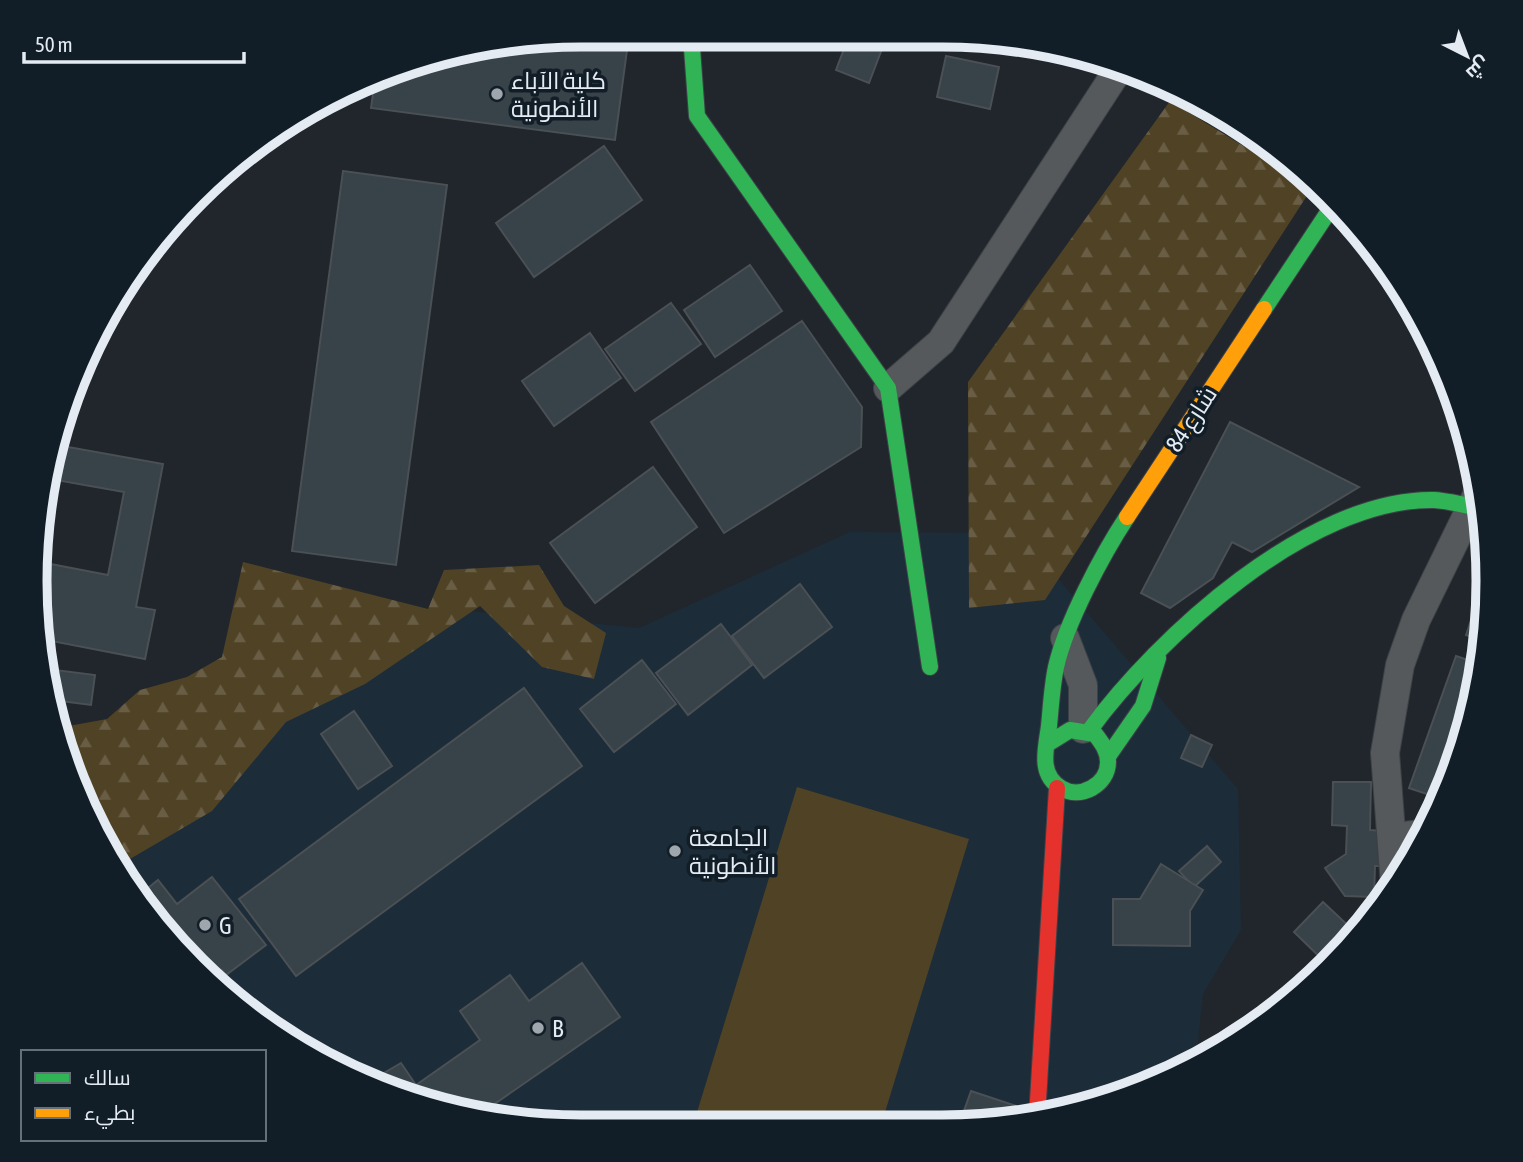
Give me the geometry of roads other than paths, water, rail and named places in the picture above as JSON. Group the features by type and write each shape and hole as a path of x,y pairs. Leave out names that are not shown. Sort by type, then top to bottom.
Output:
{"street":[{"path":"692,47 697,116 888,388 930,667"},
{"path":"888,388 941,342 1114,76"},
{"name":"شارع 84","path":"1049,743 1053,687 1065,638 1116,533 1328,213"},
{"path":"1086,730 1186,624 1230,584 1284,548 1335,525 1390,507 1444,501 1469,502"},
{"path":"1395,864 1385,753 1400,665 1416,620 1471,512"},
{"path":"1065,638 1083,685 1086,730"},
{"path":"1085,810 1094,789 1106,774 1109,755 1143,706 1160,653"},
{"path":"1094,789 1082,794 1057,788 1048,779 1044,767 1049,743 1058,734 1070,729 1086,730 1101,739 1109,755"},
{"path":"1038,1105 1048,895 1057,788"},
{"path":"1394,837 1411,835"},
{"path":"1062,990 1069,881"}],"place":[{"name":"كلية الآباء الأنطونية","path":"497,94"},
{"name":"الجامعة الأنطونية","path":"675,851"},
{"name":"G","path":"205,925"},
{"name":"B","path":"538,1028"}]}
